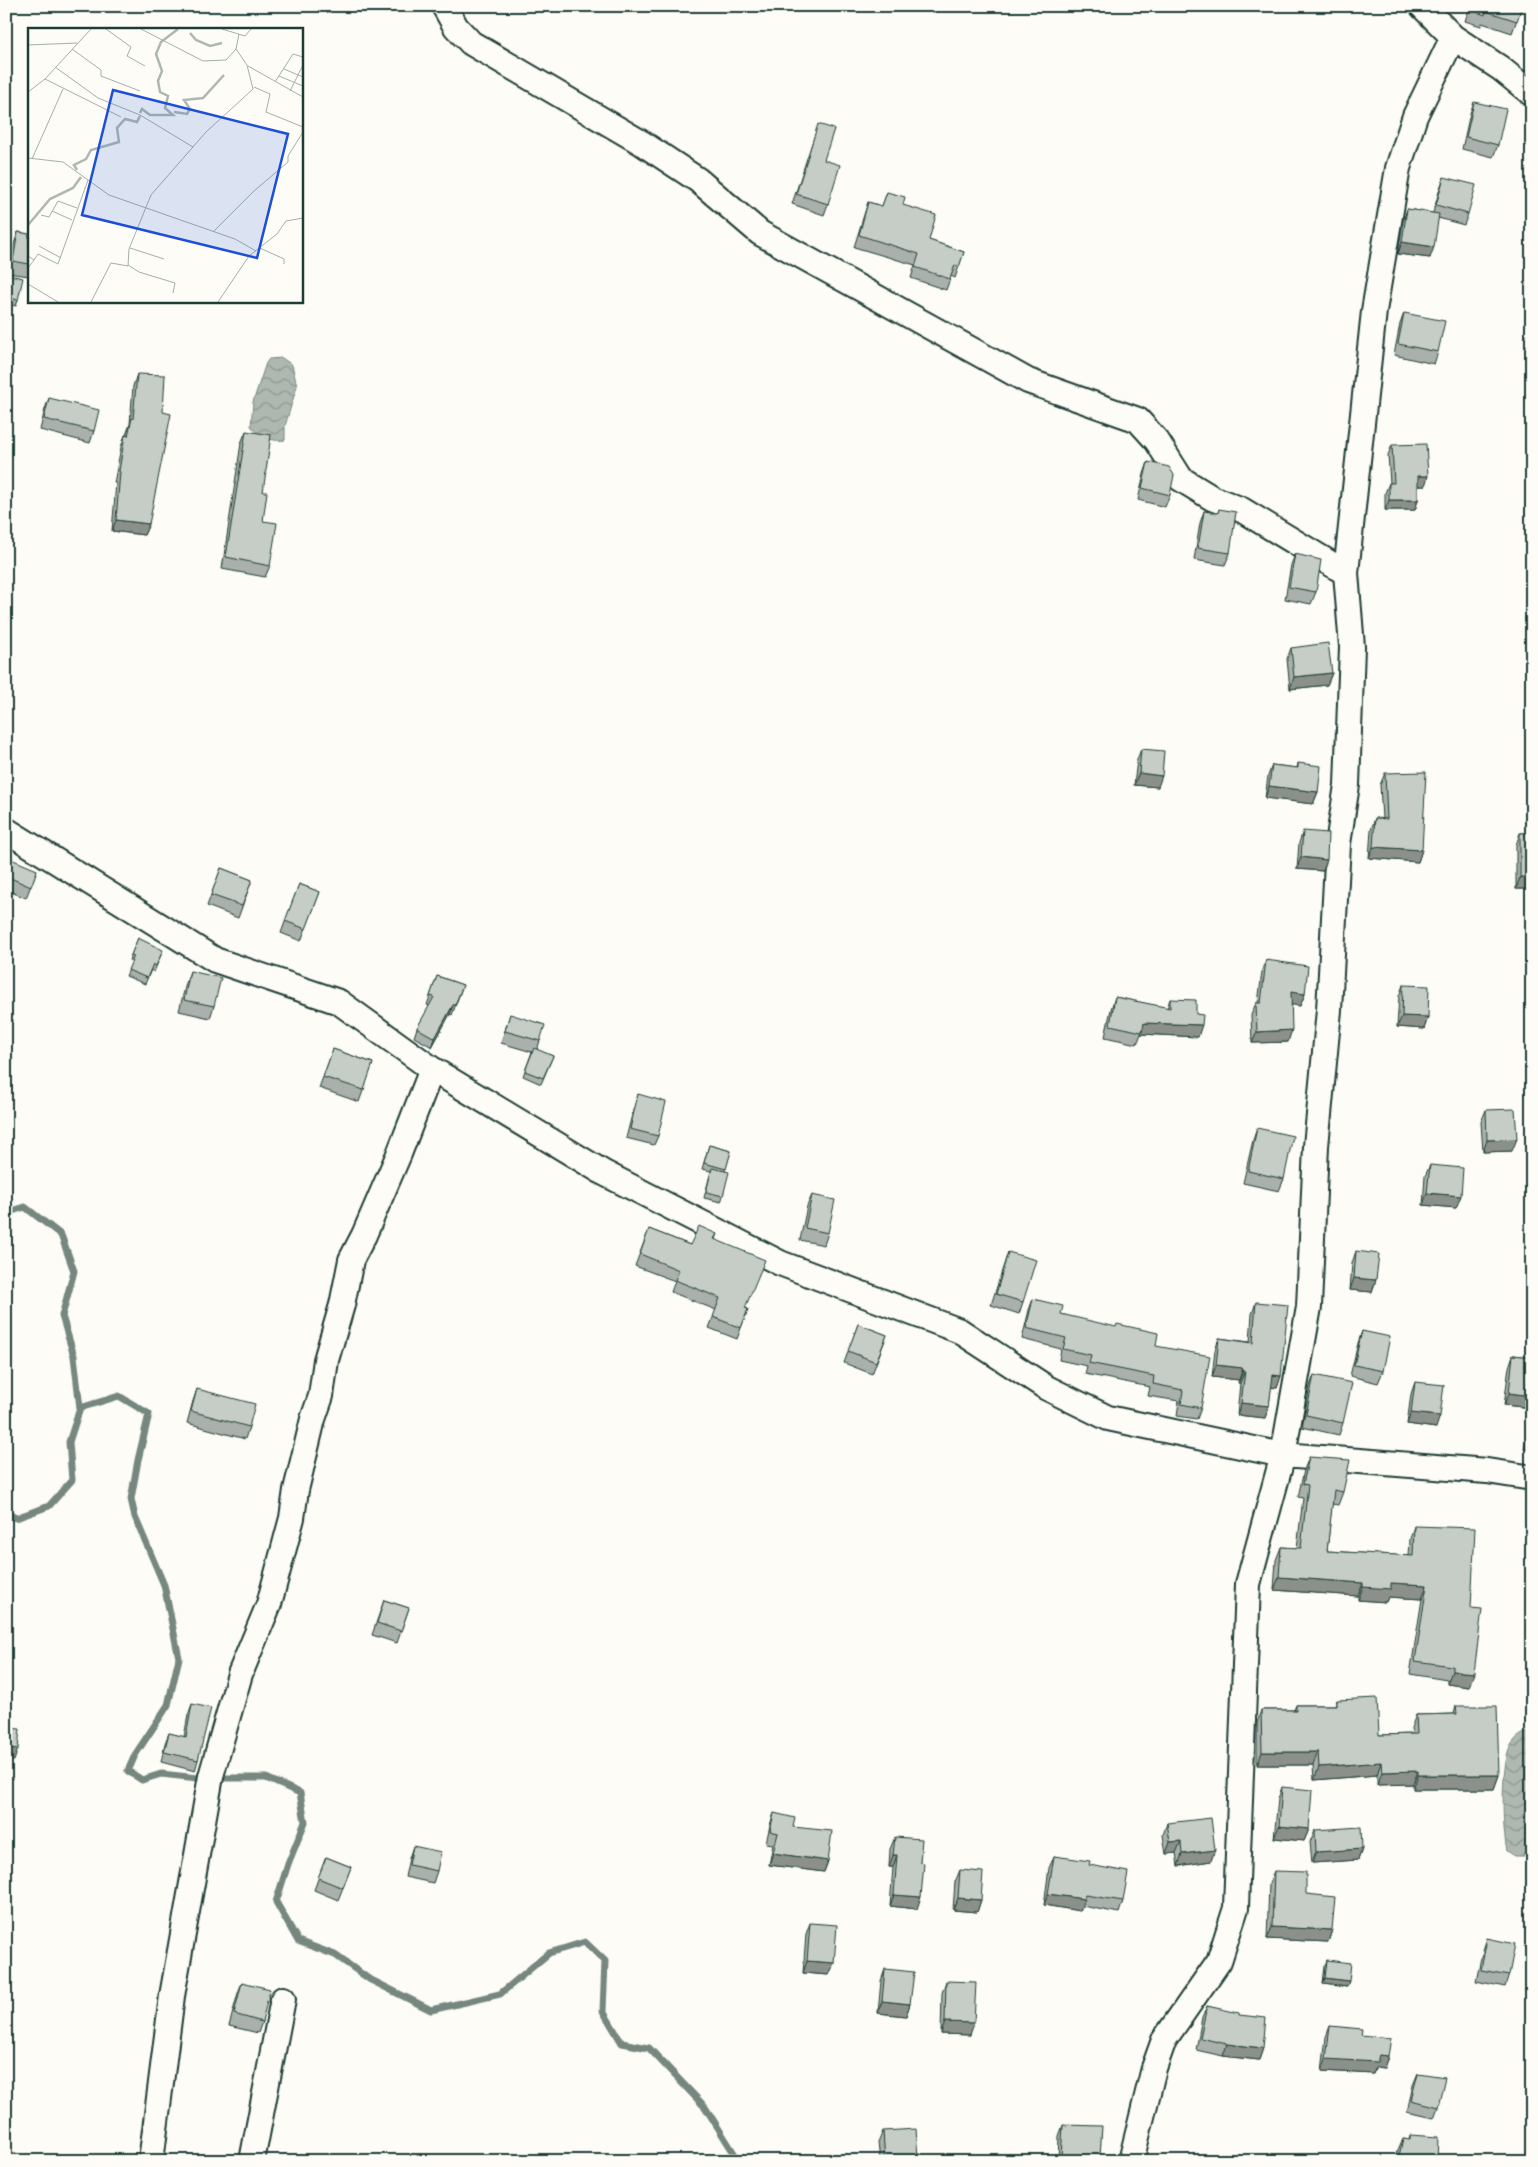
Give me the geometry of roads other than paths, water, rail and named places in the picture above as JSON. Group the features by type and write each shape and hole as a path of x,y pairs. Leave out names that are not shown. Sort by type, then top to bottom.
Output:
{"street":[{"path":"444,6 456,27 471,43 642,143 698,180 760,233 1028,381 1138,420 1157,441 1181,479 1212,498 1242,510 1346,573"},
{"path":"1422,6 1453,37 1500,68 1532,94"},
{"path":"1131,2161 1154,2068 1164,2040 1219,1961 1236,1908 1248,1584 1283,1455 1309,1307 1316,1146 1329,1010 1338,844 1347,784 1352,647 1346,573 1374,311 1398,168 1414,116 1453,37"},
{"path":"6,830 215,960 339,1002 432,1069 604,1173 780,1263 960,1331 1047,1388 1108,1418 1283,1455 1487,1471 1532,1478"},
{"path":"151,2161 172,1996 211,1776 240,1674 269,1604 292,1518 296,1490 313,1419 321,1396 326,1360 342,1304 351,1260 364,1235 399,1154 432,1069"},
{"path":"252,2161 283,1999"}],"water":[{"path":"282,358 292,365 297,386 285,426 285,440 275,440 262,436 251,426 253,402 266,363 269,359"},
{"path":"1532,1731 1532,1856 1515,1856 1507,1851 1505,1841 1503,1800 1506,1759 1515,1740 1524,1733"}],"waterway":[{"path":"6,1213 25,1207 61,1235 74,1271 62,1316 74,1356 80,1408"},
{"path":"6,1513 16,1518 49,1506 72,1480 69,1442 80,1408 119,1396 149,1414 131,1499 135,1517 164,1585 179,1658 168,1705 135,1755 128,1771 142,1780 161,1774 198,1778"},
{"path":"223,1778 266,1778 300,1793 305,1822 288,1864 276,1902 298,1941 335,1955 369,1979 431,2010 500,1994 549,1953 585,1942 605,1961 603,2011 622,2043 649,2048 705,2107 739,2161"}]}
